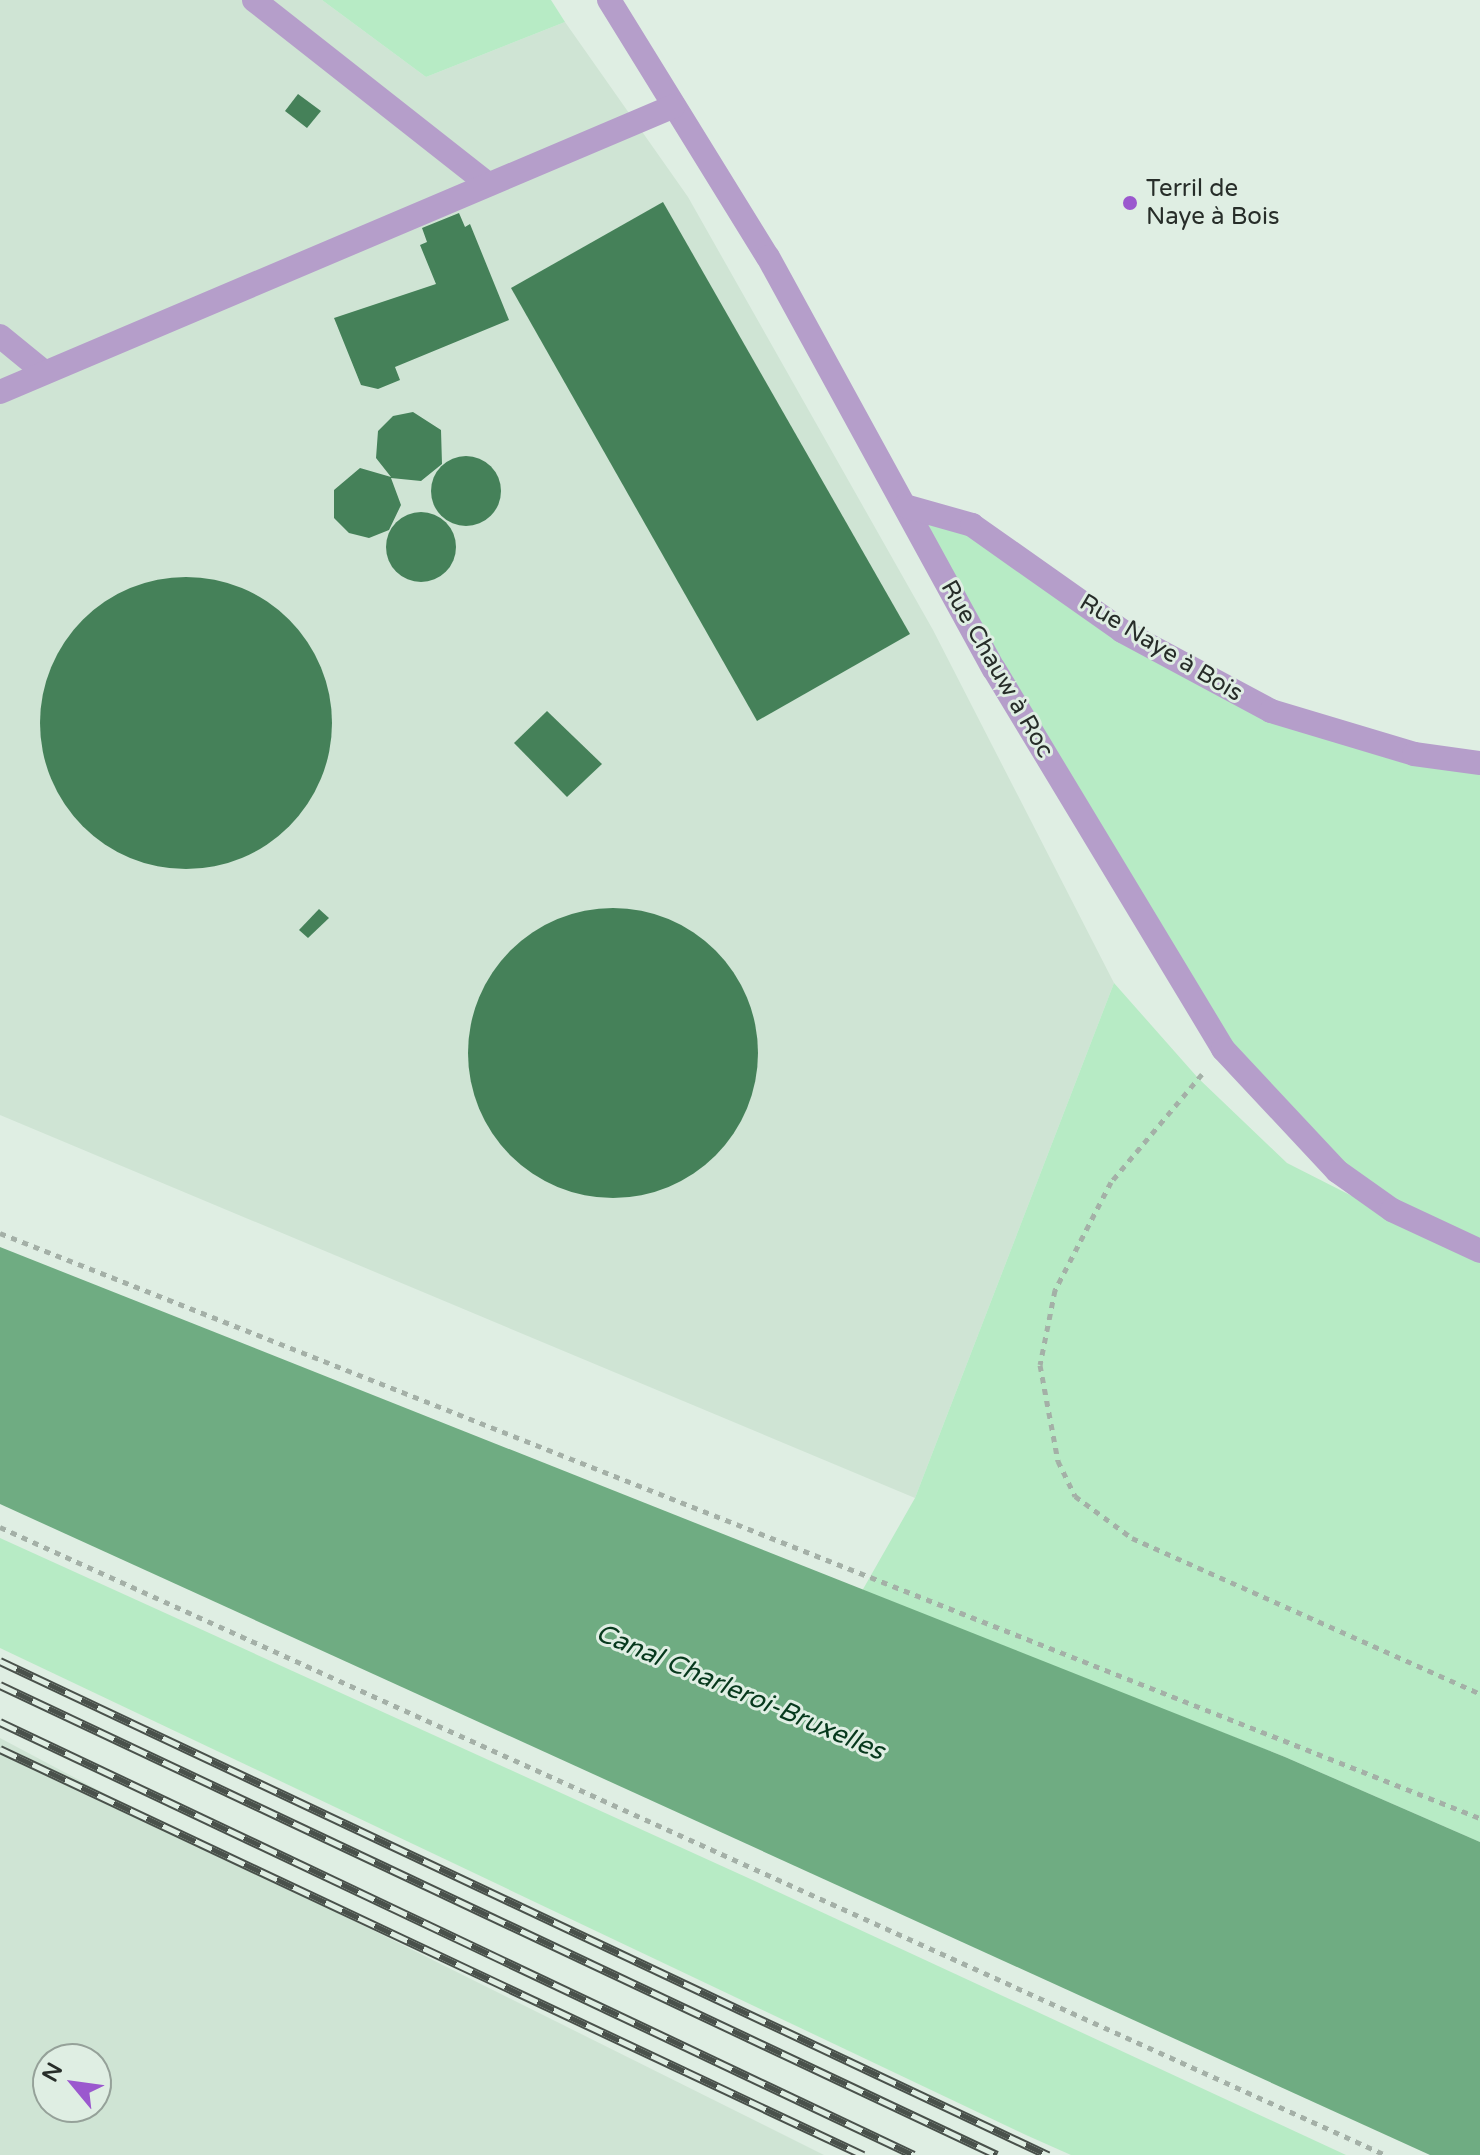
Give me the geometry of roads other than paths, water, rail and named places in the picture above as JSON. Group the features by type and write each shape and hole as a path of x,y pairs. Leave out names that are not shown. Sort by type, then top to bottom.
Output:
{"street":[{"path":"254,0 488,184"},
{"name":"Rue Chauw à Roc","path":"609,0 768,257 994,669 1223,1049 1337,1171 1392,1210 1480,1251"},
{"path":"0,392 674,106"},
{"path":"0,336 44,372"},
{"name":"Rue Naye à Bois","path":"905,506 972,525 1122,631 1271,711 1414,754 1480,763"}],"water":[{"name":"Canal Charleroi-Bruxelles","path":"0,1247 1285,1757 1480,1842 1480,2155 1430,2155 0,1504"}],"railway":[{"path":"0,1661 1048,2155"},
{"path":"0,1685 997,2155"},
{"path":"0,1722 914,2155"},
{"path":"0,1749 863,2155"}],"place":[{"name":"Terril de Naye à Bois","path":"1130,203"}]}
